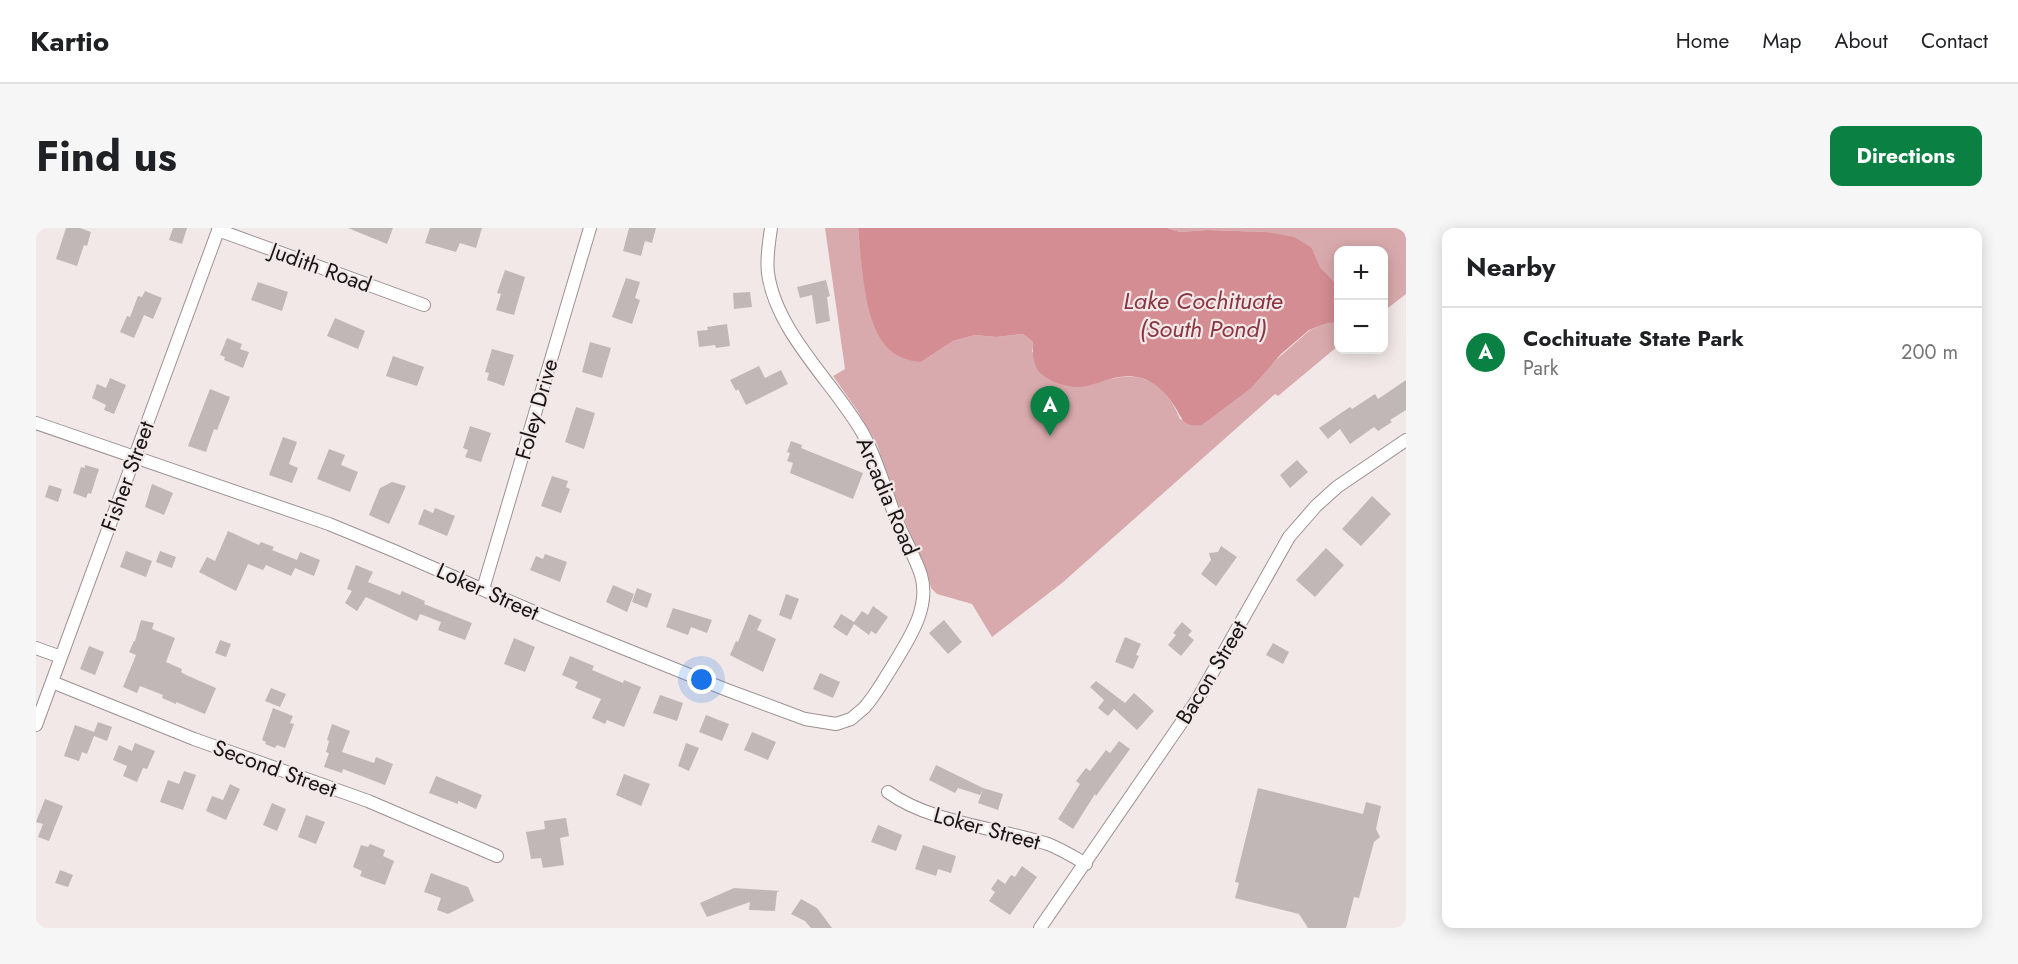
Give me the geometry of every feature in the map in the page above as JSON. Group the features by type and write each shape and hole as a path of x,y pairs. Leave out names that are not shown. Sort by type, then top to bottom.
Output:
{"street":[{"name":"Foley Drive","path":"483,589 590,228"},
{"name":"Arcadia Road","path":"771,228 767,259 768,273 776,301 791,330 851,414 870,447 902,533 921,575 923,586 922,605 916,623 896,659 864,708 851,719 840,723"},
{"name":"Judith Road","path":"218,229 424,305"},
{"name":"Fisher Street","path":"36,725 218,229"},
{"name":"Loker Street","path":"36,423 329,524 542,616 727,690 812,721 840,723"},
{"name":"Bacon Street","path":"1040,928 1197,700 1289,537 1316,506 1337,487 1406,440"},
{"path":"36,648 61,657"},
{"name":"Second Street","path":"52,682 226,750 368,801 497,856"},
{"name":"Loker Street","path":"888,792 910,804 942,816 1047,844 1086,864"}],"shaded area":[{"path":"825,228 858,228 866,296 921,362 953,341 975,335 996,337 1023,334 1033,342 1032,352 1091,385 1120,377 1145,379 1155,384 1173,404 1180,419 1202,425 1310,330 1334,323 1334,349 1278,396 1275,394 1062,583 992,637 972,604 937,594 931,588 877,444 833,376 845,369"},
{"path":"1167,228 1406,228 1406,294 1388,308 1388,246 1334,246 1334,282 1320,267 1312,248 1267,232 1207,230 1180,232"}],"water":[{"name":"Lake Cochituate (South Pond)","path":"858,228 1167,228 1180,232 1207,230 1267,232 1294,237 1312,248 1320,267 1334,282 1334,323 1309,330 1281,354 1251,388 1202,425 1191,425 1182,419 1161,389 1141,378 1123,376 1078,387 1050,380 1037,369 1033,356 1033,342 1023,334 996,337 975,335 953,341 921,362 898,356 882,341 875,327 869,311"}],"building":[{"path":"66,228 80,228 91,232 77,266 56,259"},
{"path":"173,228 187,228 182,244 169,240"},
{"path":"348,228 393,228 387,244"},
{"path":"430,228 482,228 476,248 460,243 456,252 425,243"},
{"path":"629,228 656,228 652,243 645,241 641,256 623,251"},
{"path":"505,270 525,277 514,315 496,310 501,294 497,293"},
{"path":"626,278 640,282 635,298 640,300 632,324 612,317"},
{"path":"826,280 830,296 827,297 830,321 816,324 812,295 800,298 797,287"},
{"path":"258,282 288,292 282,311 251,300"},
{"path":"145,291 162,298 153,319 144,315 134,338 120,332 127,316 130,317 138,296 142,297"},
{"path":"750,292 752,307 734,309 733,293"},
{"path":"335,318 365,331 358,349 327,336"},
{"path":"727,324 730,346 699,347 697,331"},
{"path":"227,338 242,344 240,349 249,352 243,368 224,360 225,357 220,355"},
{"path":"590,342 611,348 602,378 582,372"},
{"path":"492,349 514,355 504,386 487,380 489,373 485,372"},
{"path":"393,356 424,367 417,386 386,376"},
{"path":"759,366 765,378 781,370 788,384 746,405 738,389 736,391 730,380"},
{"path":"110,378 126,385 114,414 104,410 106,405 92,398 97,384 106,388"},
{"path":"1406,380 1406,410 1378,431 1374,427 1350,444 1340,429 1328,439 1319,428 1350,407 1352,409 1375,394 1378,399"},
{"path":"210,389 230,397 217,430 214,429 206,452 188,446"},
{"path":"576,407 595,413 584,449 565,442"},
{"path":"470,426 491,433 481,462 465,457 468,450 463,448"},
{"path":"283,437 297,442 289,464 298,468 292,483 269,475"},
{"path":"791,441 802,445 801,448 863,473 853,499 790,473 793,463 787,461 790,453 787,452"},
{"path":"329,449 345,455 341,465 358,472 350,492 317,479"},
{"path":"1297,460 1308,472 1290,488 1280,475"},
{"path":"85,465 99,469 91,494 88,493 86,498 73,493 81,467 85,468"},
{"path":"552,476 568,481 566,487 570,489 561,513 541,506"},
{"path":"392,482 406,486 389,524 369,515 380,488"},
{"path":"152,484 173,493 164,515 145,507"},
{"path":"49,485 62,489 58,502 45,497"},
{"path":"1372,496 1391,514 1361,546 1342,529"},
{"path":"435,508 455,516 447,536 418,524 424,509 433,513"},
{"path":"228,531 259,545 261,542 274,547 272,550 297,560 300,552 320,560 314,576 295,568 291,576 266,565 263,570 248,564 236,591 199,572 207,557 215,561"},
{"path":"1221,546 1237,557 1216,586 1201,574 1211,560 1209,553 1218,552"},
{"path":"1326,548 1344,565 1315,597 1296,580"},
{"path":"126,551 152,561 146,577 120,567"},
{"path":"160,551 176,557 172,568 156,562"},
{"path":"545,554 567,562 560,582 530,570 536,556 543,559"},
{"path":"356,565 373,572 368,582 400,595 402,591 425,601 424,604 472,623 465,640 438,630 441,622 420,614 417,621 366,597 357,611 345,603 352,591 347,589"},
{"path":"613,585 634,594 627,612 606,602"},
{"path":"637,588 652,594 647,608 632,602"},
{"path":"786,594 799,599 791,620 779,615"},
{"path":"873,606 888,617 876,634 871,631 869,635 854,624 847,636 833,627 841,614 854,622 862,611 868,615"},
{"path":"673,608 712,620 707,633 691,627 688,635 666,627"},
{"path":"749,614 762,620 757,630 776,639 763,672 730,655"},
{"path":"141,620 154,623 152,629 175,638 166,662 182,669 181,672 186,675 216,688 205,714 162,698 163,695 140,686 137,693 123,687 136,655 129,652"},
{"path":"944,620 962,642 948,654 929,633"},
{"path":"1182,622 1192,631 1188,635 1194,640 1181,656 1168,645 1176,635 1173,633"},
{"path":"1125,637 1141,644 1133,669 1115,662"},
{"path":"514,638 535,647 525,672 504,664"},
{"path":"220,640 231,644 226,657 215,653"},
{"path":"1273,643 1289,652 1283,664 1266,655"},
{"path":"89,646 104,652 95,675 80,669"},
{"path":"570,656 594,666 592,670 623,683 624,680 641,687 624,727 607,720 605,724 592,718 601,699 575,688 578,682 562,675"},
{"path":"820,673 840,682 833,698 813,689"},
{"path":"1096,681 1125,703 1134,693 1154,711 1137,730 1114,709 1108,716 1098,708 1104,700 1090,687"},
{"path":"271,688 286,694 280,707 265,701"},
{"path":"660,695 683,703 677,721 653,713"},
{"path":"273,708 293,716 290,723 294,724 285,748 277,745 275,748 265,744 266,742 262,740"},
{"path":"706,715 729,724 722,741 699,732"},
{"path":"98,722 112,727 107,741 94,736 87,754 82,752 79,761 64,756 75,725 94,732"},
{"path":"332,724 350,731 342,752 374,763 376,757 393,764 385,785 343,769 342,773 324,767 329,753 326,752 329,741 327,740"},
{"path":"752,732 776,742 768,760 744,750"},
{"path":"1119,741 1130,749 1096,796 1095,794 1073,829 1058,819 1080,784 1076,781 1086,768 1090,771 1106,750 1110,753"},
{"path":"135,743 155,751 147,769 143,768 137,782 123,776 127,766 113,760 119,745 132,751"},
{"path":"686,743 699,748 689,771 678,766"},
{"path":"936,765 983,788 1003,794 998,810 978,803 983,789 980,795 958,788 955,793 929,780"},
{"path":"184,771 196,775 183,810 160,802 168,780 179,784"},
{"path":"624,774 650,784 641,806 616,795"},
{"path":"436,776 482,795 476,809 429,793"},
{"path":"230,784 240,789 226,820 206,811 212,796 223,800"},
{"path":"1258,788 1363,814 1366,802 1381,806 1376,829 1380,837 1374,842 1359,898 1354,897 1346,928 1308,928 1299,914 1235,898 1239,883 1235,882"},
{"path":"45,799 63,806 49,841 38,837 43,824 36,822"},
{"path":"272,803 286,809 277,831 263,825"},
{"path":"306,815 325,822 316,844 298,837"},
{"path":"566,818 569,836 560,838 564,865 543,868 541,858 531,859 526,832 545,829 544,821"},
{"path":"878,825 902,835 896,851 871,842"},
{"path":"370,844 385,850 383,856 394,861 385,885 360,876 362,871 353,867 361,845 368,847"},
{"path":"923,845 956,856 951,873 938,869 936,876 915,869"},
{"path":"1022,866 1037,877 1010,915 989,901 995,892 991,889 998,879 1005,884 1011,875 1015,877"},
{"path":"60,870 73,875 68,887 55,883"},
{"path":"431,873 468,887 474,901 448,914 437,910 441,898 424,892"},
{"path":"734,888 780,891 777,892 775,911 749,910 750,902 707,917 700,903"},
{"path":"801,899 817,908 832,928 811,928 805,921 791,914"}],"place":[{"name":"Cochituate State Park","path":"1050,436"}]}
